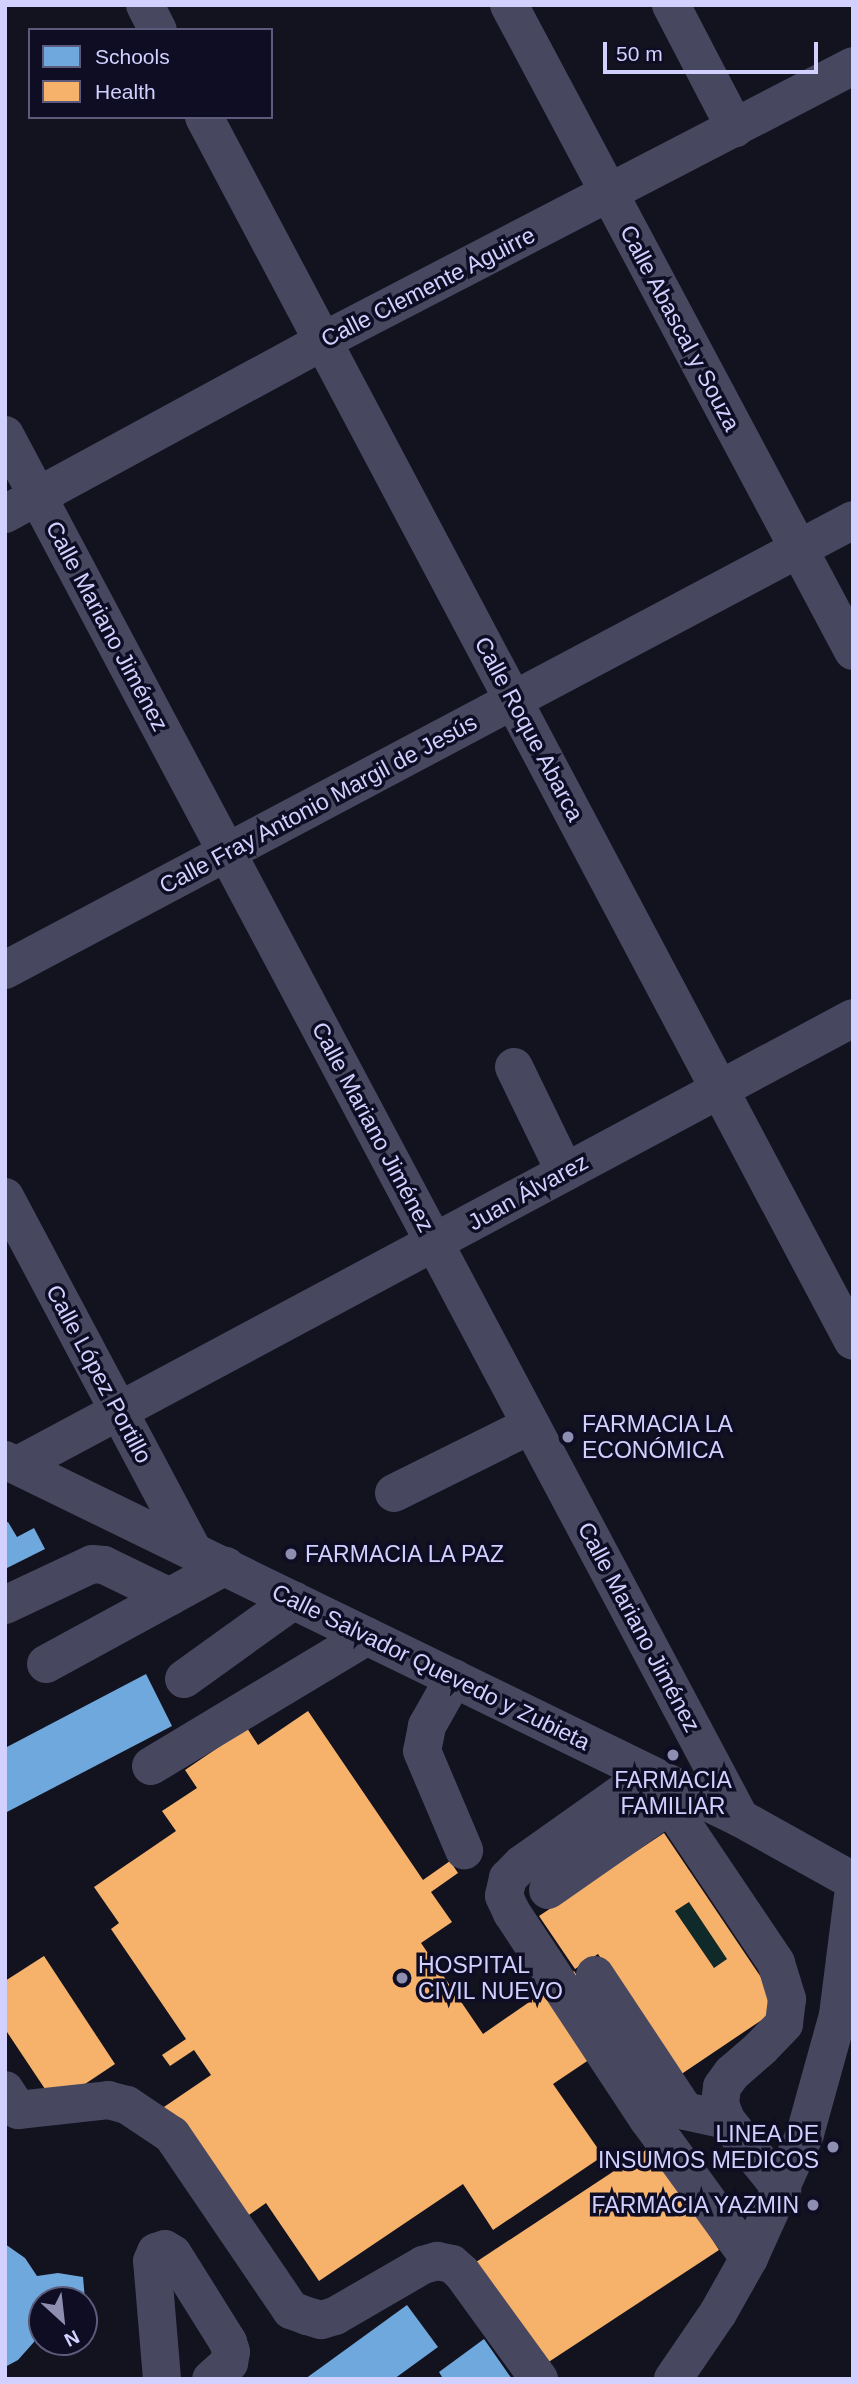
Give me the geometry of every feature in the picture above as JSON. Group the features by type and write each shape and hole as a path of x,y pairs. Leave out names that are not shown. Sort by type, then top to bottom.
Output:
{"street":[{"path":"145,5 157,28"},
{"name":"Calle Abascal y Souza","path":"509,5 853,651"},
{"path":"671,5 735,128"},
{"name":"Calle Clemente Aguirre","path":"22,505 323,341 609,195 853,66"},
{"name":"Calle Roque Abarca","path":"205,119 853,1341"},
{"name":"Calle Mariano Jiménez","path":"5,435 22,505 227,852 740,1818"},
{"name":"Calle Fray Antonio Margil de Jesús","path":"5,970 853,520"},
{"name":"Juan Álvarez","path":"12,1462 120,1412 853,1018"},
{"path":"513,1067 565,1172"},
{"name":"Calle López Portillo","path":"5,1197 120,1412 210,1558"},
{"path":"394,1493 531,1425"},
{"name":"Calle Salvador Quevedo y Zubieta","path":"12,1462 454,1678 644,1778 740,1818 853,1881"},
{"path":"46,1664 170,1597 210,1558"},
{"path":"5,1605 92,1564 104,1565 170,1597"},
{"path":"184,1679 294,1600"},
{"path":"151,1766 368,1636"},
{"path":"454,1678 426,1726 422,1751 464,1850"},
{"path":"748,2258 648,2119 512,1913 504,1896 508,1878 522,1864 644,1778 670,1805 776,1963 788,1998 784,2024 732,2073 722,2087 720,2104 726,2120 782,2190"},
{"path":"548,1890 670,1805"},
{"path":"673,2379 718,2313 748,2258 782,2190 805,2134 838,2015 849,1958 853,1897"},
{"path":"595,1975 685,2111 726,2120"},
{"path":"5,2090 18,2110 108,2099 127,2105 172,2135 292,2310 307,2316 321,2320 335,2316 423,2265 437,2261 452,2264 463,2273 539,2379"},
{"path":"162,2379 152,2261 156,2252 165,2249 173,2255 228,2342 231,2352 229,2363 211,2379"}],"green space":[{"path":"689,1902 727,1959 714,1968 675,1911"}],"building: Schools":[{"path":"8,1522 17,1537 34,1528 45,1549 5,1569 5,1523"},
{"path":"146,1674 172,1726 5,1813 5,1748"},
{"path":"5,2244 25,2258 37,2276 58,2273 83,2277 84,2286 28,2286 28,2349 18,2360 5,2367"},
{"path":"407,2305 438,2347 394,2379 305,2379"},
{"path":"484,2339 512,2379 439,2379 442,2377 439,2372"}],"building: Health":[{"path":"308,1711 423,1880 450,1861 458,1873 431,1892 452,1922 421,1943 483,2034 574,1971 620,2039 553,2084 603,2156 493,2230 463,2184 319,2281 266,2203 236,2224 158,2111 211,2075 194,2050 170,2066 162,2055 186,2039 111,1929 119,1923 94,1887 176,1831 162,1811 197,1788 185,1770 247,1728 258,1745"},
{"path":"664,1833 781,2007 680,2075 598,1954 575,1969 539,1916","holes":["689,1902 727,1959 714,1968 675,1911"]},
{"path":"44,1956 115,2064 55,2104 5,2029 5,1981"},
{"path":"652,2146 719,2250 541,2367 473,2264"}],"place":[{"name":"FARMACIA LA ECONÓMICA","path":"568,1437"},
{"name":"FARMACIA LA PAZ","path":"291,1554"},
{"name":"FARMACIA FAMILIAR","path":"673,1755"},
{"name":"HOSPITAL CIVIL NUEVO","path":"402,1978"},
{"name":"LINEA DE INSUMOS MEDICOS","path":"833,2147"},
{"name":"FARMACIA YAZMIN","path":"813,2205"}]}
